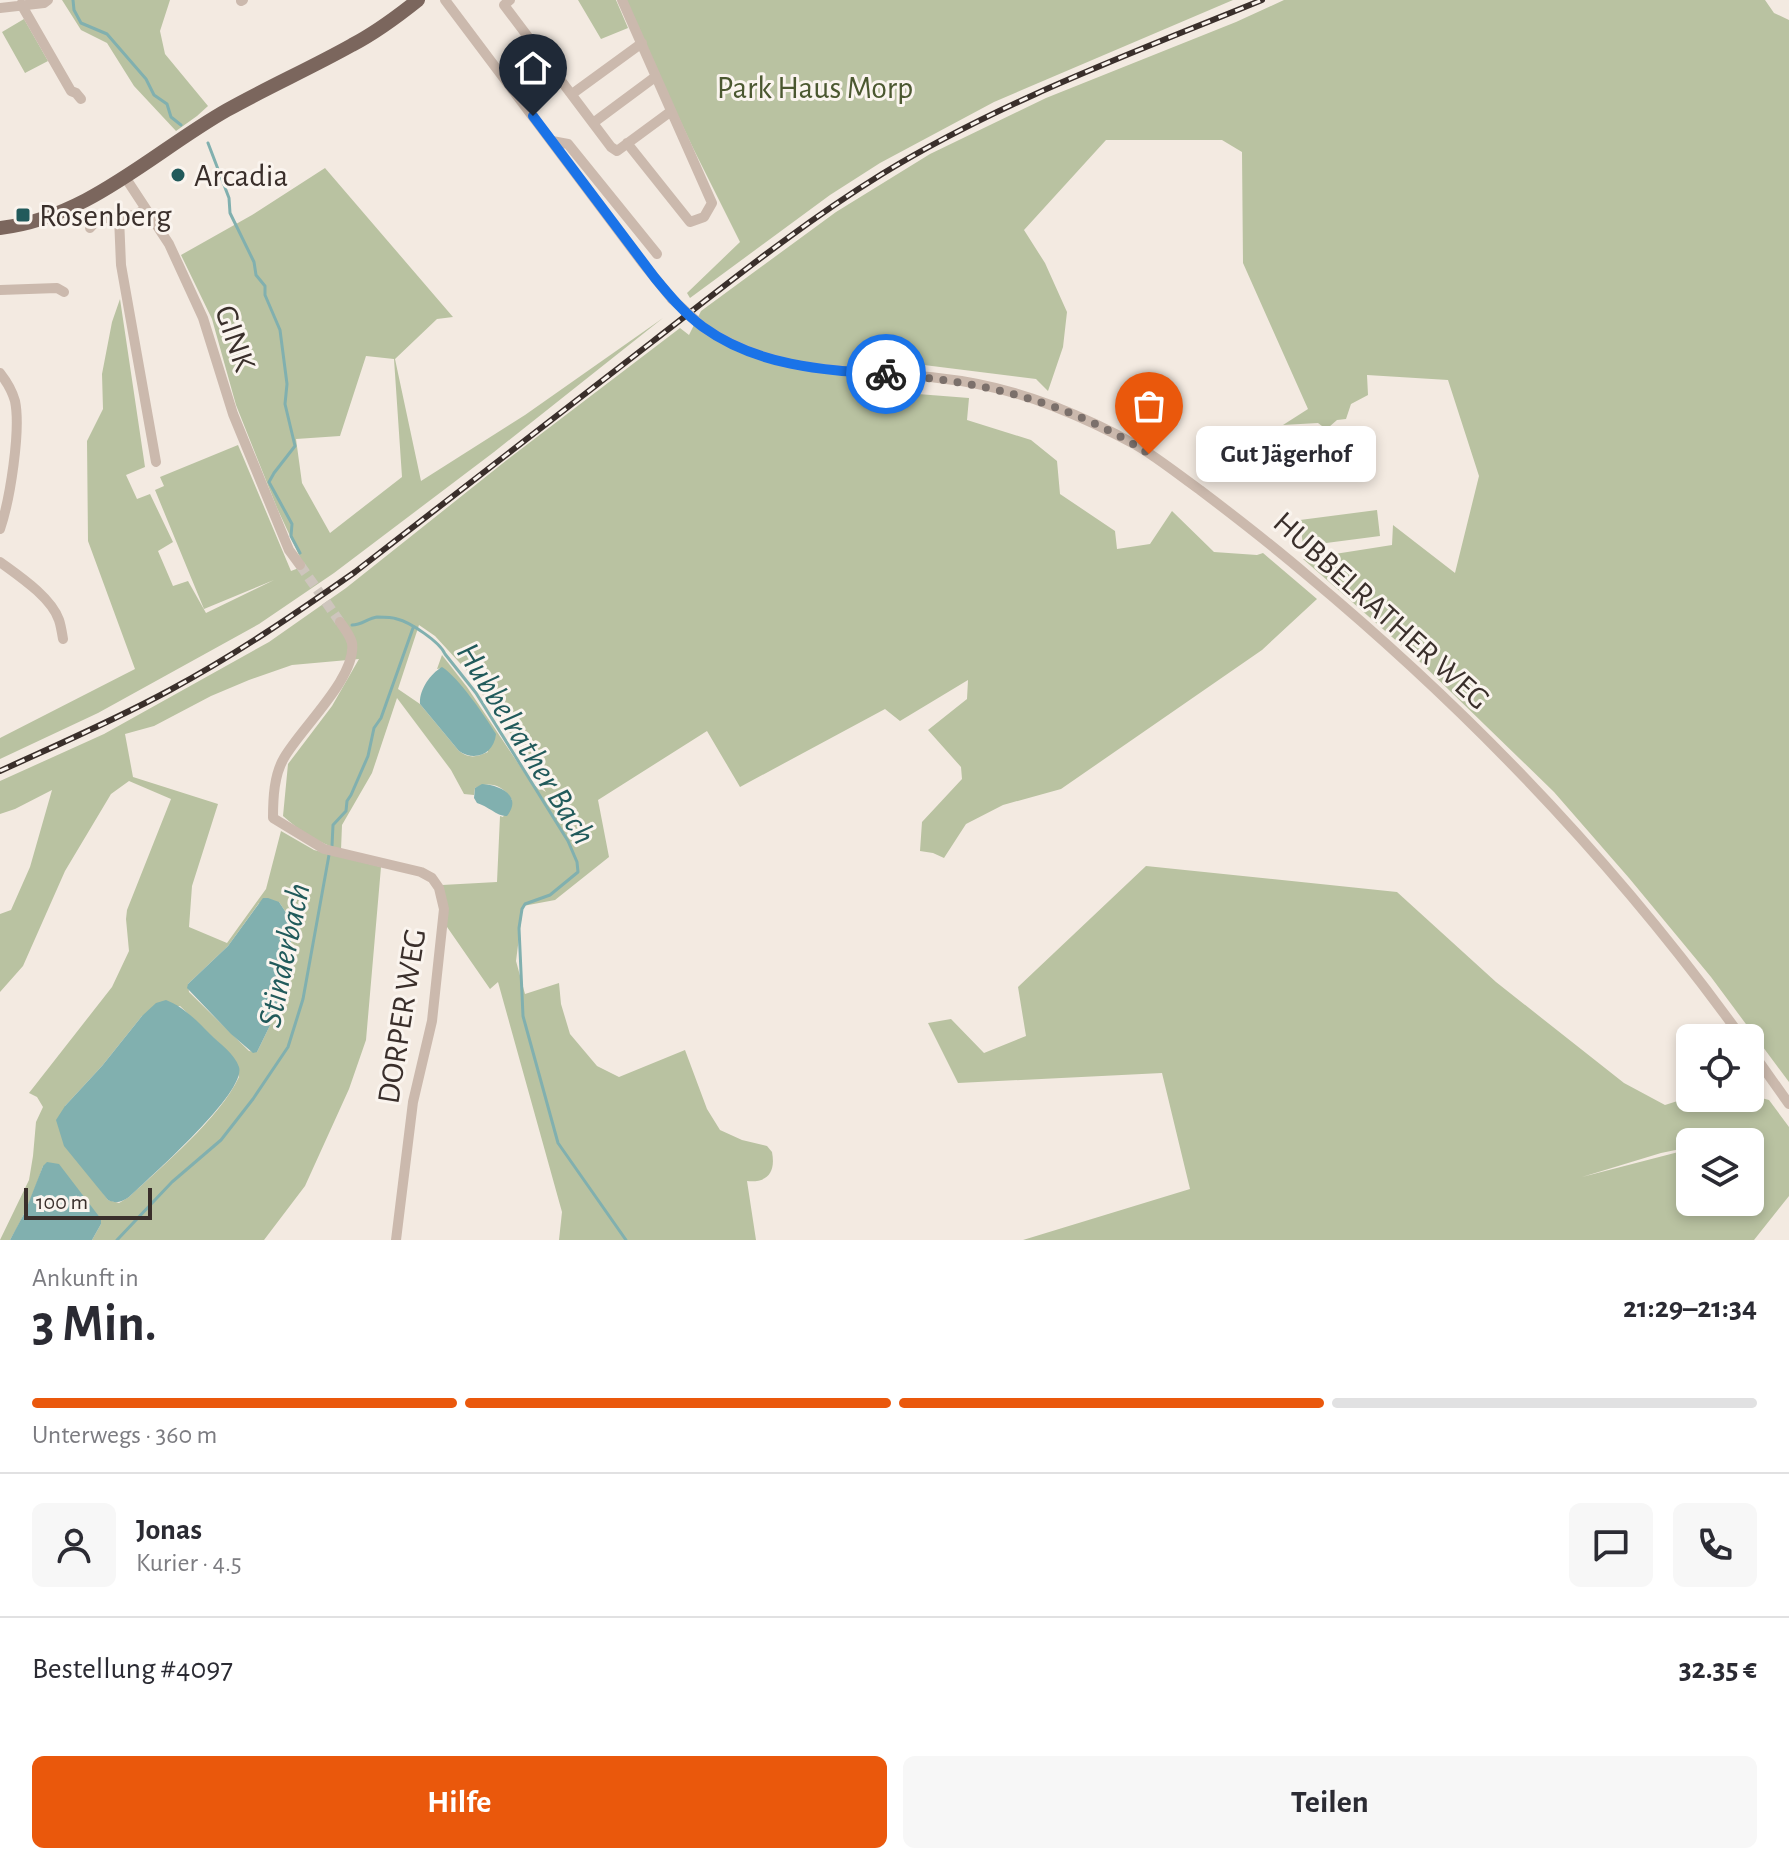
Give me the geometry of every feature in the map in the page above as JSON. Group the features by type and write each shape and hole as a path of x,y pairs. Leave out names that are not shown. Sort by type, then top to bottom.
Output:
{"main road":[{"path":"0,228 65,211 248,99 354,45 418,0"}],"street":[{"path":"0,8 48,0"},
{"name":"HUBBELRATHER WEG","path":"445,0 642,262 672,299 704,328 744,350 805,368 938,378 1008,392 1091,422 1163,462 1329,593 1457,709 1594,852 1731,1024"},
{"path":"510,0 504,5 611,147 617,151 670,112"},
{"path":"622,0 712,203 704,217 690,222 627,143"},
{"path":"27,3 71,91 81,99"},
{"path":"572,94 642,43"},
{"path":"593,123 655,77"},
{"name":"HUBBELRATHER WEG","path":"551,141 568,144 657,254"},
{"name":"GINK","path":"125,177 169,244 203,318 233,414 289,550 300,565"},
{"path":"90,228 98,219 135,215 146,209"},
{"path":"119,217 121,265 156,462"},
{"path":"0,290 57,288 64,292"},
{"path":"0,373 9,384 15,402 15,452 0,529"},
{"path":"0,451 15,452"},
{"path":"0,562 50,606 58,618 63,639"},
{"name":"DORPER WEG","path":"340,622 352,640 349,663 336,687 283,760 273,796 273,818 316,845 356,858 421,872 432,878 439,888 444,909 432,1021 413,1102 396,1240"},
{"path":"1764,1069 1789,1104"}],"green space":[{"path":"62,0 170,0 160,31 165,54 208,106 176,131 134,86 107,43 81,30"},
{"path":"578,0 616,0 628,28 601,39"},
{"name":"Park Haus Morp","path":"624,0 1233,0 994,102 880,163 830,195 690,298 687,293 740,242"},
{"path":"1284,0 1765,0 1774,13 1789,20 1789,1082 1764,1048 1764,1024 1746,1024 1711,977 1554,792 1416,658 1303,559 1392,545 1393,525 1455,573 1479,476 1448,380 1367,375 1368,395 1351,404 1346,419 1337,420 1329,427 1318,423 1283,425 1308,409 1243,263 1242,152 1222,140 1106,140 1024,230 1045,263 1067,312 1063,347 1048,391 1036,379 916,364 905,393 969,398 967,420 1031,440 1057,461 1060,494 1115,531 1117,549 1150,544 1172,511 1214,552 1263,553 1317,599 1262,650 1061,789 1003,805 966,824 944,858 920,851 922,822 962,779 961,767 928,730 967,699 968,680 900,721 885,709 740,787 707,731 598,800 609,857 555,900 523,906 516,961 525,994 559,983 561,1004 570,1034 597,1066 619,1077 685,1050 707,1109 720,1130 767,1146 772,1152 773,1166 768,1175 760,1180 747,1181 756,1240 559,1240 562,1212 498,982 490,989 445,924 442,885 497,882 500,816 503,817 512,800 501,788 491,785 475,788 474,795 464,794 451,770 397,698 372,773 342,825 341,850 310,836 283,816 288,764 332,706 359,659 292,665 211,696 154,726 125,734 133,777 218,804 192,886 189,927 227,943 266,889 281,831 314,850 381,867 366,1040 349,1089 305,1186 264,1240 92,1240 101,1224 43,1166 10,1240 0,1240 29,1180 36,1122 43,1107 37,1097 29,1093 112,987 129,951 127,910 171,799 129,781 111,794 65,871 23,966 0,992 0,914 11,910 30,867 52,790 0,814 0,781 104,734 269,642 346,588 680,328 689,335 701,311 836,212 930,154 1046,98","holes":["419,625 435,636 470,674 546,792 532,784 442,655 437,669 442,668 488,752 473,756 459,751 420,704 398,689","279,902 287,914 292,935 280,1005 257,1052 249,1051 189,992 188,984 228,946 259,903","180,1006 234,1060 239,1077 218,1109 173,1156 129,1197 119,1203 108,1200 94,1181 65,1106 142,1016"]},
{"path":"24,19 48,61 25,73 2,32"},
{"path":"325,168 453,317 437,319 395,359 421,481 525,415 663,318 494,452 334,573 259,624 98,713 0,759 0,738 135,669 88,541 87,441 103,409 102,374 112,322 120,299 145,467 126,475 137,499 150,494 173,542 158,551 173,586 188,581 206,613 274,580 204,609 155,490 164,486 160,477 238,445 291,571 304,566 236,405 212,319 181,255 252,215","holes":["366,356 394,359 402,477 330,533 302,483 296,439 340,436"]},
{"path":"1377,510 1380,536 1303,546 1300,520"},
{"path":"1146,866 1397,892 1496,982 1624,1083 1665,1105 1676,1101 1676,1112 1764,1112 1764,1099 1769,1100 1789,1127 1789,1196 1754,1240 1023,1240 1190,1189 1162,1073 958,1083 928,1023 951,1019 984,1053 1026,1036 1018,987"}],"water":[{"path":"442,667 464,688 496,734 492,747 483,754 471,756 459,751 420,704 426,683"},
{"path":"482,784 502,789 511,797 511,809 507,816 477,803 475,788"},
{"path":"263,898 279,902 287,914 292,935 280,1005 257,1052 253,1053 187,988 228,946"},
{"path":"166,1000 190,1015 230,1053 239,1067 237,1079 213,1114 175,1154 129,1197 119,1202 111,1201 64,1146 56,1120 142,1016 156,1003"},
{"path":"47,1162 59,1164 101,1219 92,1240 10,1240"}],"waterway":[{"name":"Hubbelrather Bach","path":"73,0 81,23 107,34 146,79 154,95 167,104 171,117 181,125"},
{"name":"Hubbelrather Bach","path":"208,143 229,198 230,213 254,262 256,275 265,286 265,295 280,330 287,384 285,404 295,446 269,482 292,524 291,536 300,553"},
{"name":"Hubbelrather Bach","path":"352,625 377,617 395,618 431,638 476,693 568,841 578,872 550,895 525,904 522,909 519,928 523,1016 558,1143 626,1240"},
{"name":"Stinderbach","path":"332,846 333,825 346,811 347,801 368,756 374,728 381,718 413,628"},
{"name":"Stinderbach","path":"117,1240 172,1182 221,1140 288,1047 303,999 329,855"}],"tunnel":[{"path":"300,565 340,622"}],"railway":[{"path":"0,771 107,722 194,677 310,603 355,572 765,255 882,174 973,123 1021,101 1262,0"}],"way so far":[{"path":"886,374 962,382 1048,404 1091,422 1149,454"}],"place":[{"name":"Arcadia","path":"178,175"},
{"name":"Rosenberg","path":"23,215"},
{"name":"Gut Jägerhof","path":"1149,454"}],"route":[{"path":"533,116 655,278 701,326 744,350 774,361 805,368 886,374"}]}
